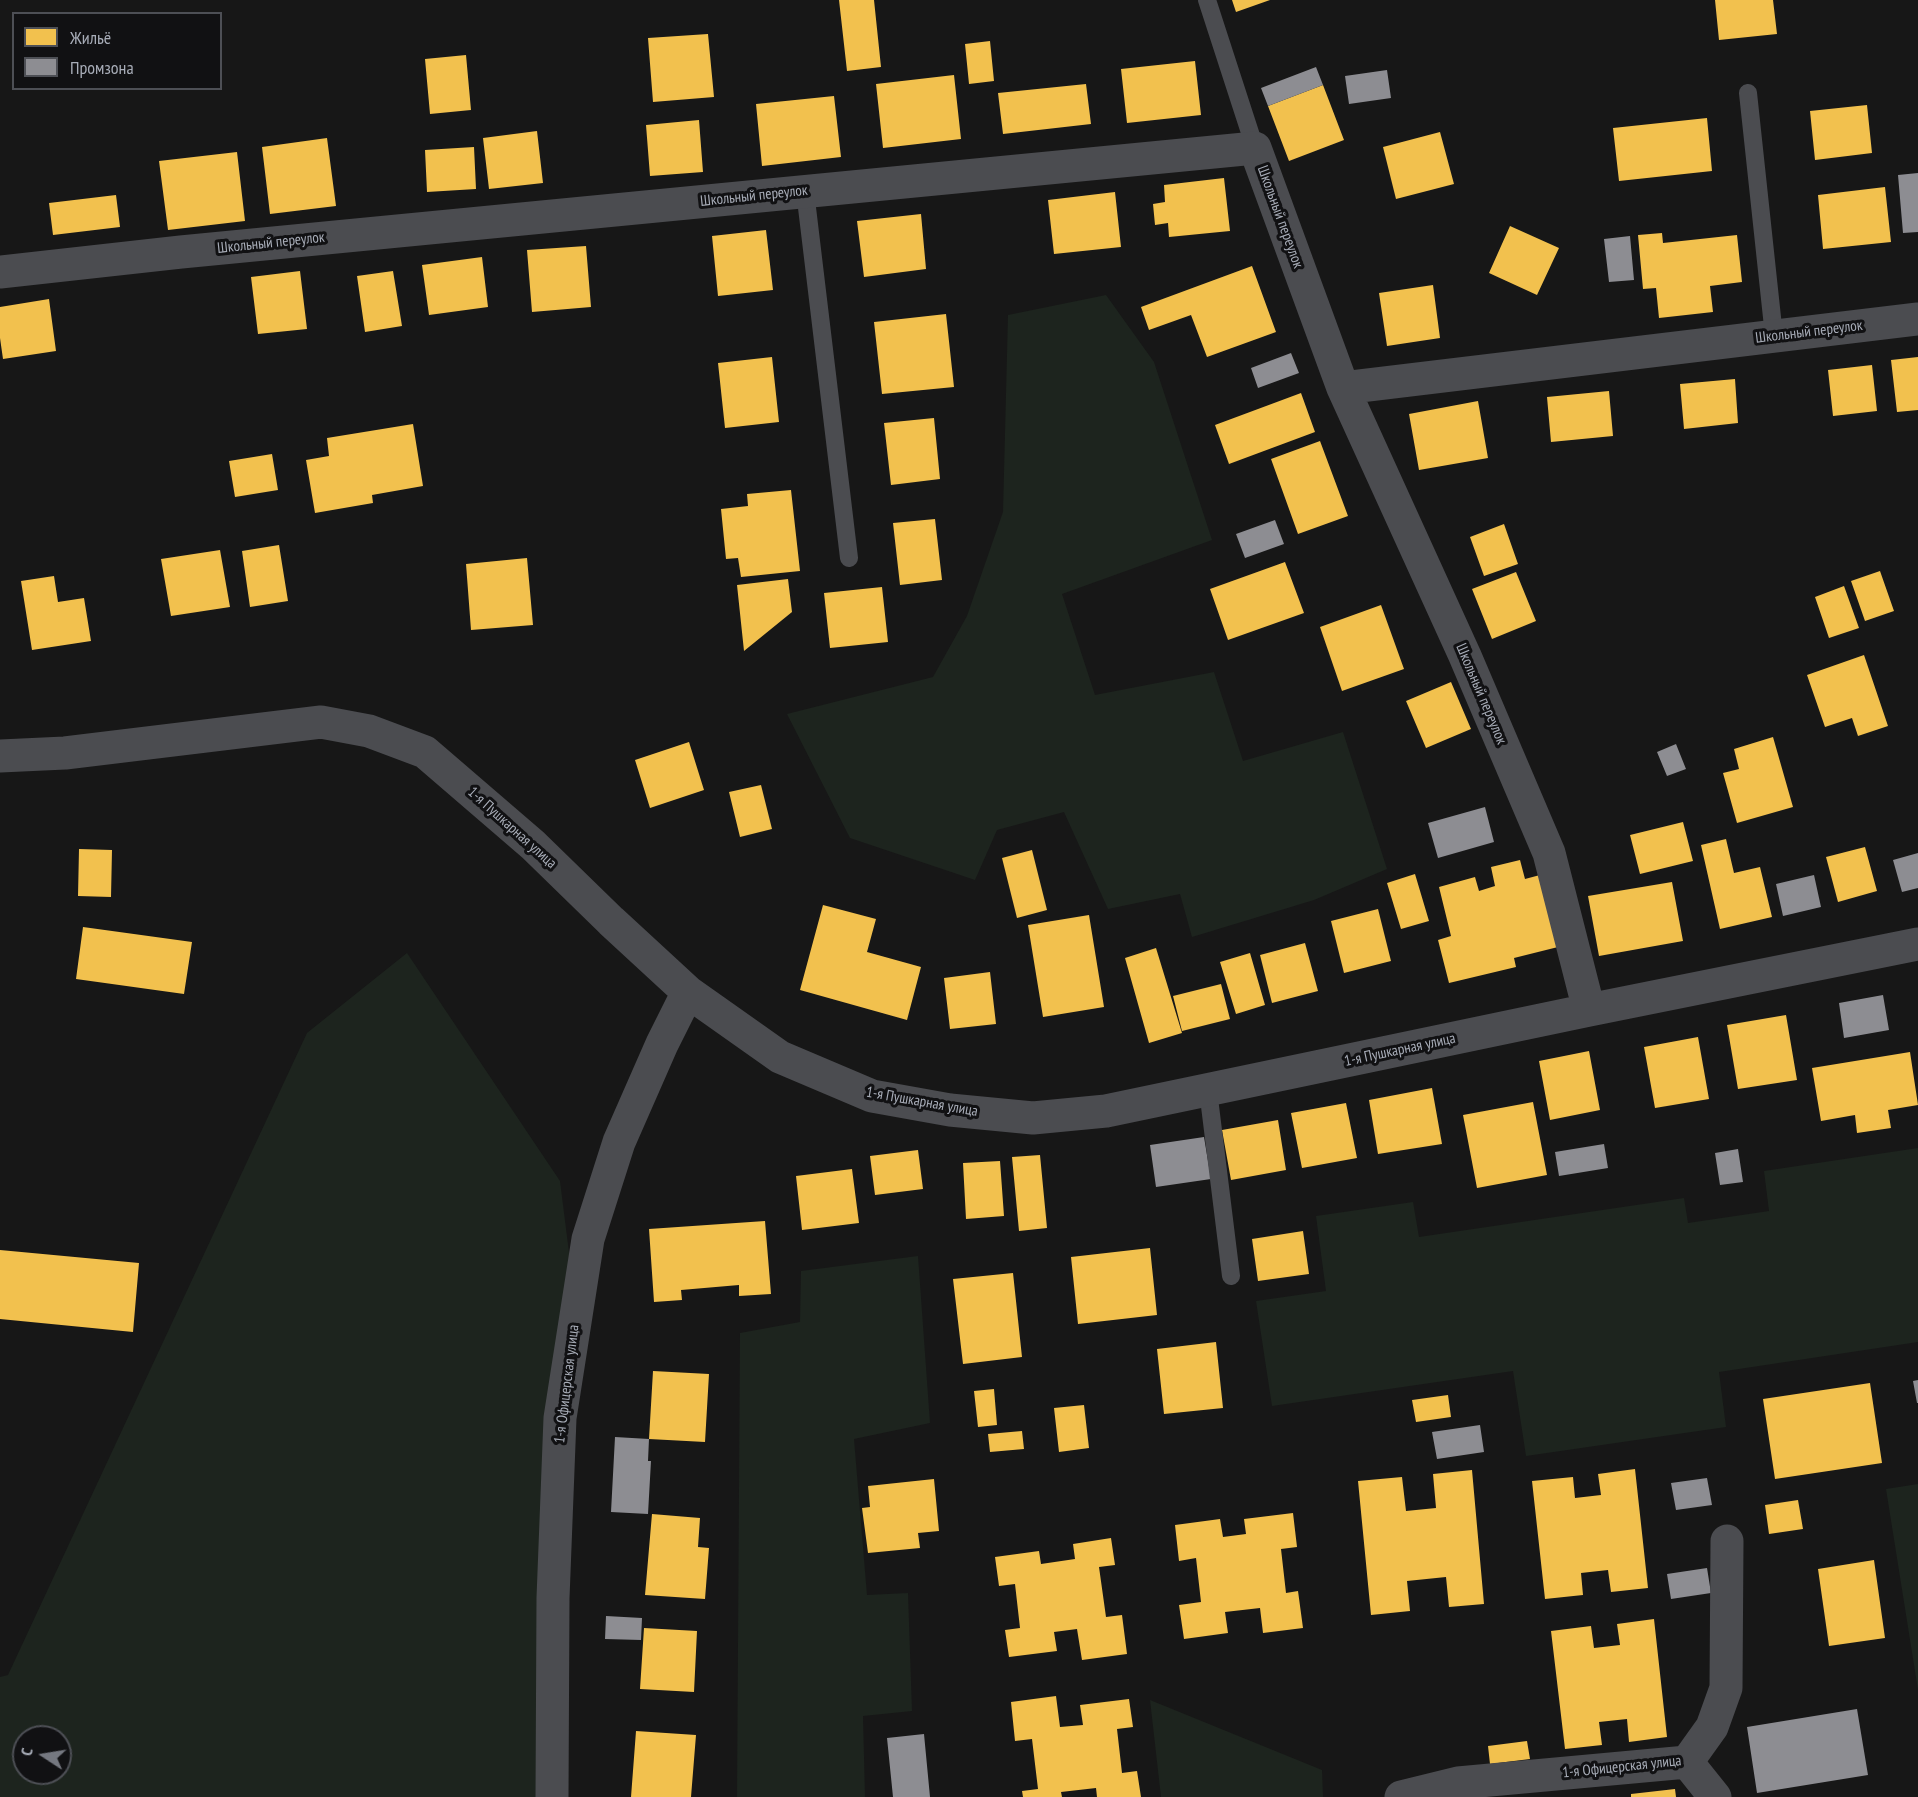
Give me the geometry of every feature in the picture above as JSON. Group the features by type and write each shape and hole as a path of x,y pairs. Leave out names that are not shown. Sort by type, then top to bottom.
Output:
{"street":[{"name":"Школьный переулок","path":"0,272 193,251 1255,148 1343,388 1465,656 1549,853 1589,1010"},
{"name":"Школьный переулок","path":"1343,388 1918,319"},
{"name":"1-я Пушкарная улица","path":"0,756 65,753 321,722 369,731 425,752 533,845 688,992 780,1057 872,1096 950,1110 1033,1118 1106,1111 1918,944"},
{"name":"1-я Офицерская улица","path":"552,1797 553,1598 560,1418 588,1239 619,1142 662,1044 688,992"},
{"name":"1-я Офицерская улица","path":"1401,1797 1458,1783 1687,1762 1712,1727 1726,1688 1727,1541"},
{"path":"1687,1762 1715,1797"}],"lane":[{"path":"1207,0 1255,148"},
{"path":"1748,93 1774,336"},
{"path":"805,191 849,558"},
{"path":"1208,1090 1231,1276"}],"shaded area":[{"path":"1106,295 1154,362 1212,540 1062,594 1095,695 1214,672 1243,761 1343,732 1387,869 1314,900 1192,937 1180,894 1108,909 1064,812 997,830 975,880 850,838 787,714 933,677 967,616 1003,512 1008,315"},
{"path":"407,953 560,1181 578,1324 544,1797 0,1797 0,1677 8,1675 307,1033"},
{"path":"1918,1148 1918,1342 1719,1372 1726,1427 1526,1456 1513,1371 1272,1406 1256,1301 1326,1291 1316,1216 1413,1202 1419,1237 1684,1198 1688,1223 1769,1211 1764,1171"},
{"path":"918,1256 930,1423 854,1439 867,1595 908,1593 912,1711 863,1716 865,1797 737,1797 740,1333 800,1322 801,1271"},
{"path":"1918,1484 1918,1690 1886,1489"},
{"path":"1150,1700 1322,1770 1323,1797 1161,1797"}],"building: Жильё":[{"path":"839,0 874,0 881,67 847,71"},
{"path":"1232,0 1270,0 1236,12"},
{"path":"1715,0 1773,0 1777,34 1719,40"},
{"path":"708,34 714,97 653,102 648,38"},
{"path":"990,41 994,81 969,84 965,44"},
{"path":"466,55 471,110 430,114 425,59"},
{"path":"1195,61 1201,115 1127,123 1121,69"},
{"path":"954,75 961,139 883,148 876,84"},
{"path":"1086,84 1091,124 1003,134 998,93"},
{"path":"1323,85 1344,140 1289,161 1268,106"},
{"path":"834,96 841,157 762,166 756,104"},
{"path":"1867,105 1872,153 1815,160 1810,111"},
{"path":"1707,118 1712,171 1619,181 1613,128"},
{"path":"699,120 703,172 650,176 646,125"},
{"path":"537,131 543,183 489,189 483,138"},
{"path":"1440,132 1454,184 1396,199 1383,147"},
{"path":"327,138 336,206 270,214 262,147"},
{"path":"474,147 476,189 427,192 425,150"},
{"path":"237,152 245,221 168,230 159,161"},
{"path":"1224,178 1230,231 1169,237 1168,223 1155,225 1153,204 1165,202 1164,185"},
{"path":"1885,187 1891,242 1823,249 1818,195"},
{"path":"1115,192 1121,247 1054,254 1048,200"},
{"path":"116,195 120,227 53,235 49,203"},
{"path":"921,214 926,269 864,277 857,221"},
{"path":"1510,226 1559,248 1537,295 1489,273"},
{"path":"766,230 773,290 718,296 712,236"},
{"path":"1662,233 1663,243 1737,235 1742,282 1710,286 1713,312 1659,318 1656,288 1643,289 1638,235"},
{"path":"586,246 591,307 532,312 527,250"},
{"path":"482,257 488,307 429,315 422,265"},
{"path":"1252,266 1276,332 1207,357 1191,315 1149,330 1141,307"},
{"path":"300,271 307,329 258,334 251,277"},
{"path":"393,271 402,326 365,332 357,276"},
{"path":"1433,285 1440,338 1387,346 1379,293"},
{"path":"49,299 56,351 3,359 0,307"},
{"path":"946,314 954,387 882,394 874,322"},
{"path":"772,357 779,422 725,428 718,363"},
{"path":"1918,357 1918,410 1897,412 1891,360"},
{"path":"1872,365 1877,411 1833,416 1828,370"},
{"path":"1735,379 1738,423 1684,429 1680,384"},
{"path":"1609,391 1613,436 1551,442 1547,397"},
{"path":"1301,393 1315,432 1229,464 1215,425"},
{"path":"1478,401 1488,458 1419,470 1409,414"},
{"path":"934,418 940,479 891,485 884,423"},
{"path":"413,424 423,486 372,495 373,503 315,513 306,460 329,456 327,438"},
{"path":"1320,441 1348,516 1298,534 1271,459"},
{"path":"272,454 278,490 235,497 229,461"},
{"path":"791,490 800,571 741,577 738,558 726,559 721,509 748,506 747,494"},
{"path":"935,519 942,580 900,585 893,523"},
{"path":"1504,524 1518,564 1484,576 1470,537"},
{"path":"279,545 288,601 250,607 242,551"},
{"path":"220,550 230,607 171,616 161,559"},
{"path":"527,558 533,625 471,630 466,564"},
{"path":"1285,562 1304,613 1228,640 1210,589"},
{"path":"1880,571 1894,611 1865,621 1851,581"},
{"path":"1516,572 1536,621 1492,639 1472,589"},
{"path":"54,576 58,602 84,598 91,641 32,650 21,581"},
{"path":"788,579 792,612 744,651 737,585"},
{"path":"1844,586 1859,628 1829,638 1815,597"},
{"path":"882,587 888,642 830,648 824,593"},
{"path":"1381,605 1404,669 1342,691 1320,627"},
{"path":"1864,655 1888,726 1858,736 1852,718 1825,727 1807,675"},
{"path":"1451,682 1471,729 1426,748 1406,701"},
{"path":"1773,737 1793,807 1737,823 1723,773 1739,769 1734,749"},
{"path":"689,742 704,790 650,808 635,760"},
{"path":"761,785 772,829 740,837 729,792"},
{"path":"1683,822 1693,861 1640,874 1630,835"},
{"path":"1726,839 1734,873 1760,867 1772,917 1720,929 1701,845"},
{"path":"1865,847 1877,891 1838,902 1826,857"},
{"path":"79,849 112,850 111,897 78,896"},
{"path":"1032,850 1047,910 1017,918 1002,858"},
{"path":"1520,860 1525,879 1540,875 1558,947 1514,958 1516,967 1449,983 1438,940 1451,936 1439,887 1475,877 1479,891 1495,886 1491,867"},
{"path":"1415,874 1429,921 1401,929 1387,883"},
{"path":"1672,882 1683,941 1599,956 1588,896"},
{"path":"823,905 876,919 867,952 921,967 907,1020 800,990"},
{"path":"1378,909 1391,961 1344,973 1331,921"},
{"path":"1089,915 1104,1007 1043,1017 1028,925"},
{"path":"83,927 192,942 184,994 76,979"},
{"path":"1305,943 1318,991 1272,1003 1260,955"},
{"path":"1156,948 1182,1033 1149,1043 1125,958"},
{"path":"1250,953 1265,1005 1236,1014 1220,962"},
{"path":"990,972 996,1024 950,1029 944,978"},
{"path":"1221,984 1230,1019 1182,1031 1173,996"},
{"path":"1786,1015 1797,1080 1738,1089 1727,1025"},
{"path":"1698,1037 1709,1099 1655,1108 1644,1047"},
{"path":"1589,1051 1600,1110 1550,1120 1539,1061"},
{"path":"1910,1052 1918,1105 1888,1110 1891,1128 1857,1133 1855,1115 1821,1121 1812,1068"},
{"path":"1432,1088 1442,1144 1378,1154 1369,1100"},
{"path":"1533,1102 1547,1175 1477,1188 1463,1115"},
{"path":"1346,1103 1357,1158 1302,1168 1291,1113"},
{"path":"1278,1120 1286,1170 1231,1180 1222,1130"},
{"path":"918,1150 923,1189 875,1195 870,1156"},
{"path":"1040,1155 1047,1228 1019,1231 1012,1157"},
{"path":"1000,1161 1004,1216 966,1219 963,1163"},
{"path":"852,1169 859,1223 802,1230 796,1176"},
{"path":"765,1221 771,1294 739,1296 739,1285 681,1290 682,1300 654,1302 649,1229"},
{"path":"1303,1231 1309,1274 1258,1281 1252,1239"},
{"path":"1150,1248 1157,1315 1078,1324 1071,1257"},
{"path":"0,1250 139,1263 133,1332 0,1319"},
{"path":"1013,1273 1022,1357 963,1364 953,1279"},
{"path":"1216,1342 1223,1408 1164,1414 1157,1349"},
{"path":"653,1371 709,1374 705,1442 649,1439"},
{"path":"1870,1383 1882,1463 1775,1479 1763,1399"},
{"path":"994,1389 997,1425 978,1427 974,1391"},
{"path":"1448,1395 1451,1417 1416,1422 1412,1400"},
{"path":"1084,1405 1089,1448 1059,1452 1054,1408"},
{"path":"1022,1431 1024,1449 990,1452 988,1434"},
{"path":"1635,1469 1648,1588 1611,1592 1608,1570 1581,1573 1583,1595 1545,1599 1532,1481 1573,1477 1575,1498 1601,1495 1598,1474"},
{"path":"1472,1470 1484,1604 1449,1607 1446,1577 1407,1581 1410,1611 1371,1615 1358,1481 1402,1477 1406,1511 1436,1508 1433,1474"},
{"path":"934,1479 939,1531 918,1533 920,1548 868,1553 862,1508 870,1507 868,1486"},
{"path":"1798,1500 1803,1529 1769,1534 1765,1505"},
{"path":"1293,1513 1297,1547 1281,1549 1286,1593 1298,1591 1303,1628 1263,1633 1260,1608 1225,1612 1228,1633 1184,1639 1179,1605 1201,1602 1196,1558 1179,1561 1175,1525 1220,1519 1223,1537 1246,1534 1244,1519"},
{"path":"652,1514 700,1518 698,1547 709,1548 705,1599 645,1595"},
{"path":"1111,1538 1115,1565 1099,1567 1106,1617 1122,1615 1127,1654 1082,1660 1077,1629 1054,1632 1057,1651 1009,1657 1005,1630 1020,1628 1015,1584 999,1586 995,1557 1039,1551 1041,1564 1075,1559 1073,1544"},
{"path":"1874,1560 1885,1638 1829,1646 1818,1569"},
{"path":"1654,1619 1667,1737 1629,1742 1627,1719 1599,1722 1602,1745 1565,1749 1551,1631 1591,1626 1594,1648 1620,1645 1617,1624"},
{"path":"644,1628 697,1631 694,1692 640,1689"},
{"path":"1056,1696 1060,1727 1083,1725 1080,1705 1129,1699 1133,1727 1117,1729 1122,1773 1137,1771 1141,1797 1097,1797 1096,1788 1061,1792 1062,1797 1023,1797 1022,1791 1038,1789 1032,1739 1015,1741 1011,1702"},
{"path":"636,1731 696,1735 691,1797 631,1797"},
{"path":"1527,1741 1530,1759 1490,1764 1488,1746"},
{"path":"1675,1789 1676,1797 1631,1797 1631,1794"}],"building: Промзона":[{"path":"1316,67 1323,85 1268,106 1261,88"},
{"path":"1387,70 1391,98 1349,104 1345,76"},
{"path":"1918,173 1918,232 1903,233 1898,175"},
{"path":"1630,236 1634,280 1609,282 1604,239"},
{"path":"1291,353 1299,373 1258,388 1251,368"},
{"path":"1275,520 1284,544 1245,558 1236,534"},
{"path":"1676,744 1686,769 1667,776 1657,752"},
{"path":"1485,807 1494,842 1438,858 1428,823"},
{"path":"1918,853 1918,888 1902,892 1893,860"},
{"path":"1814,875 1821,907 1783,916 1776,884"},
{"path":"1883,995 1889,1030 1844,1038 1839,1003"},
{"path":"1204,1137 1211,1179 1156,1187 1150,1145"},
{"path":"1604,1144 1608,1168 1559,1176 1555,1152"},
{"path":"1738,1149 1743,1182 1720,1185 1715,1153"},
{"path":"1918,1380 1918,1403 1917,1403 1913,1381"},
{"path":"1480,1425 1484,1452 1437,1459 1432,1432"},
{"path":"615,1437 649,1439 648,1461 651,1461 648,1514 611,1512"},
{"path":"1707,1478 1712,1505 1676,1510 1671,1483"},
{"path":"1707,1568 1711,1593 1671,1599 1667,1574"},
{"path":"606,1616 642,1618 641,1640 605,1639"},
{"path":"1857,1709 1868,1775 1757,1793 1747,1727"},
{"path":"924,1734 930,1797 893,1797 887,1738"}]}
